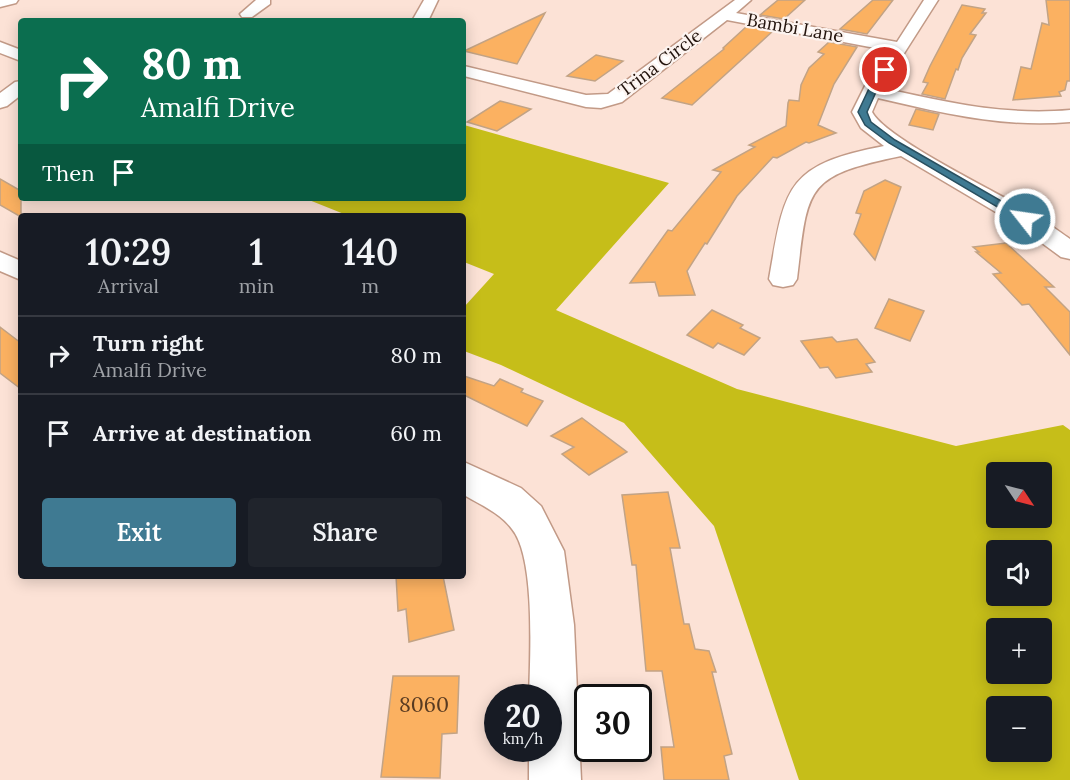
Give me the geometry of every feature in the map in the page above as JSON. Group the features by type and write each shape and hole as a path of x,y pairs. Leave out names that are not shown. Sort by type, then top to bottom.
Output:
{"street":[{"path":"0,3 11,0"},
{"path":"247,14 263,4 263,0"},
{"path":"422,18 431,0"},
{"name":"Trina Circle","path":"466,72 558,96 602,102 615,98 744,0"},
{"path":"931,0 871,91 862,112 868,123 903,148 1025,219 1070,251"},
{"name":"Bambi Lane","path":"724,15 901,48"},
{"path":"0,47 18,55"},
{"path":"0,102 18,88"},
{"path":"871,91 992,115 1030,118 1070,116"},
{"path":"783,279 791,224 802,190 822,172 848,161 903,148"},
{"path":"0,260 18,270"},
{"path":"466,478 507,500 527,518 544,551 552,625 555,780"}],"shaded area":[{"path":"466,126 669,183 556,310 737,389 956,446 1063,425 1070,430 1070,780 799,780 714,526 624,423 501,365 466,352 466,305 494,274 466,263 466,213 342,213 312,201 466,201"}],"building":[{"path":"778,0 805,0 784,19 760,15"},
{"path":"873,0 893,0 867,34 840,29"},
{"path":"1046,0 1070,0 1070,81 1067,81 1065,90 1059,92 1061,96 1013,100 1021,67 1031,69 1042,23 1049,25"},
{"path":"962,5 985,9 982,13 986,13 970,34 976,35 962,58 958,70 956,69 945,99 922,94 928,83 923,82 930,66"},
{"path":"545,13 517,64 466,50"},
{"path":"747,26 773,31 692,105 662,98 724,49"},
{"path":"829,42 857,47 834,84 818,125 836,133 809,143 806,142 777,158 773,157 737,196 687,271 695,295 659,296 655,282 630,283 668,230 672,231 721,172 713,170 755,147 749,145 786,126 789,100 799,101 801,85 809,68 824,54 818,52"},
{"path":"596,55 623,61 595,81 567,76"},
{"path":"500,101 531,109 497,131 467,122"},
{"path":"916,109 939,114 933,130 909,125"},
{"path":"0,179 18,189 21,213 18,213 18,215 0,205"},
{"path":"885,180 901,187 875,260 854,234 861,214 856,213 864,191"},
{"path":"1006,243 1054,287 1045,287 1070,312 1070,355 1029,304 1022,305 993,274 1001,273 973,247"},
{"path":"889,299 924,311 910,341 875,328"},
{"path":"712,310 743,325 740,328 760,338 744,355 718,343 713,348 687,335"},
{"path":"0,327 18,341 18,387 0,373"},
{"path":"832,337 837,342 857,339 875,362 866,364 872,372 836,378 828,367 820,368 801,341"},
{"path":"466,377 494,386 500,379 523,389 521,392 543,401 527,426 466,396"},
{"path":"582,418 627,452 589,475 562,454 574,447 551,436"},
{"path":"668,492 680,548 670,548 684,624 689,624 695,649 709,651 716,672 712,672 732,754 724,756 729,780 664,780 661,747 674,747 662,671 646,671 636,565 632,565 622,495"},
{"path":"396,579 444,579 454,630 409,642 406,609 398,611"},
{"path":"393,676 459,676 457,733 442,734 440,778 381,777"}],"route":[{"path":"885,70 877,80 862,112 868,123 892,141 1025,219"}]}
